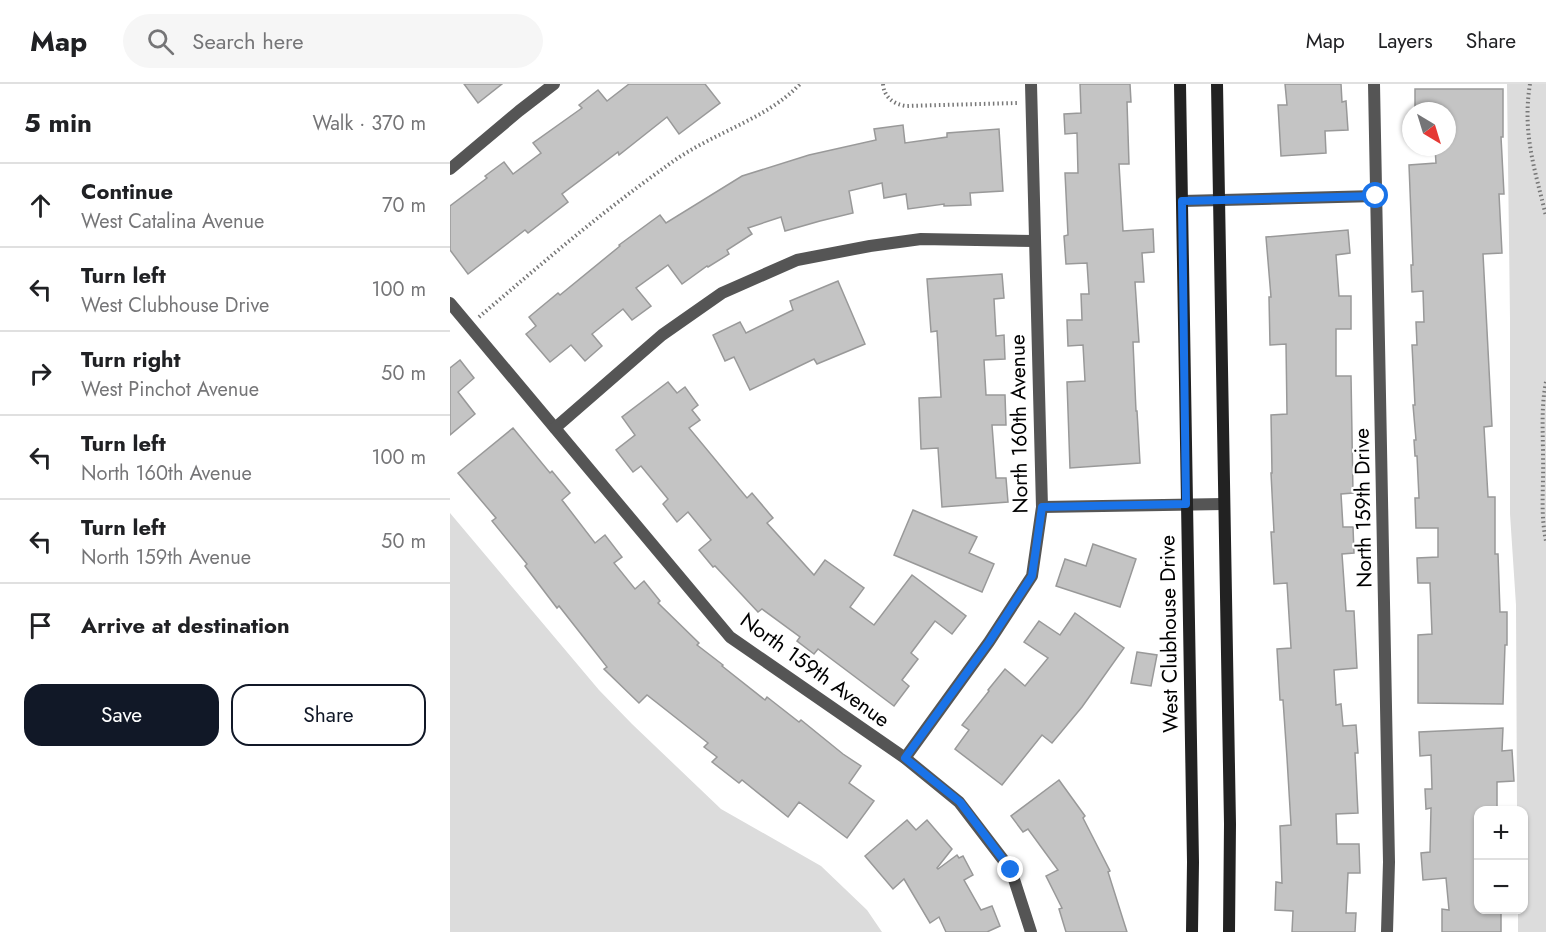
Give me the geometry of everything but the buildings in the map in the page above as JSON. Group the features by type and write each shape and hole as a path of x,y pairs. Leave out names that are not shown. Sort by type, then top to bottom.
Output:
{"street":[{"path":"450,169 554,84"},
{"name":"North 160th Avenue","path":"905,758 989,642 1032,576 1042,507 1031,84"},
{"name":"West Clubhouse Drive","path":"1180,84 1193,862 1192,932"},
{"path":"1217,84 1230,824 1228,932"},
{"name":"North 159th Drive","path":"1374,84 1389,862 1387,932"},
{"path":"1182,201 1376,196"},
{"path":"555,428 662,335 722,293 797,261 870,246 921,239 1035,241"},
{"name":"North 159th Avenue","path":"450,303 730,637 905,758 960,802 1011,870 1031,932"},
{"path":"1042,507 1224,504"}],"path":[{"path":"469,325 568,241 665,167 704,143 767,111 800,84"},
{"path":"881,84 886,95 894,103 906,106 1031,103"},
{"path":"1530,84 1527,133 1546,216"},
{"path":"1546,382 1542,409 1544,457 1542,515 1546,541"}],"shaded area":[{"path":"1507,84 1546,84 1546,932 1518,932 1518,914 1528,914 1528,806 1517,806 1516,605 1510,514"},
{"path":"450,513 599,690 632,724 721,809 821,866 867,910 882,932 450,932"}],"route":[{"path":"1011,870 960,802 905,758 989,642 1032,576 1042,507 1186,504 1182,201 1376,196"}]}
